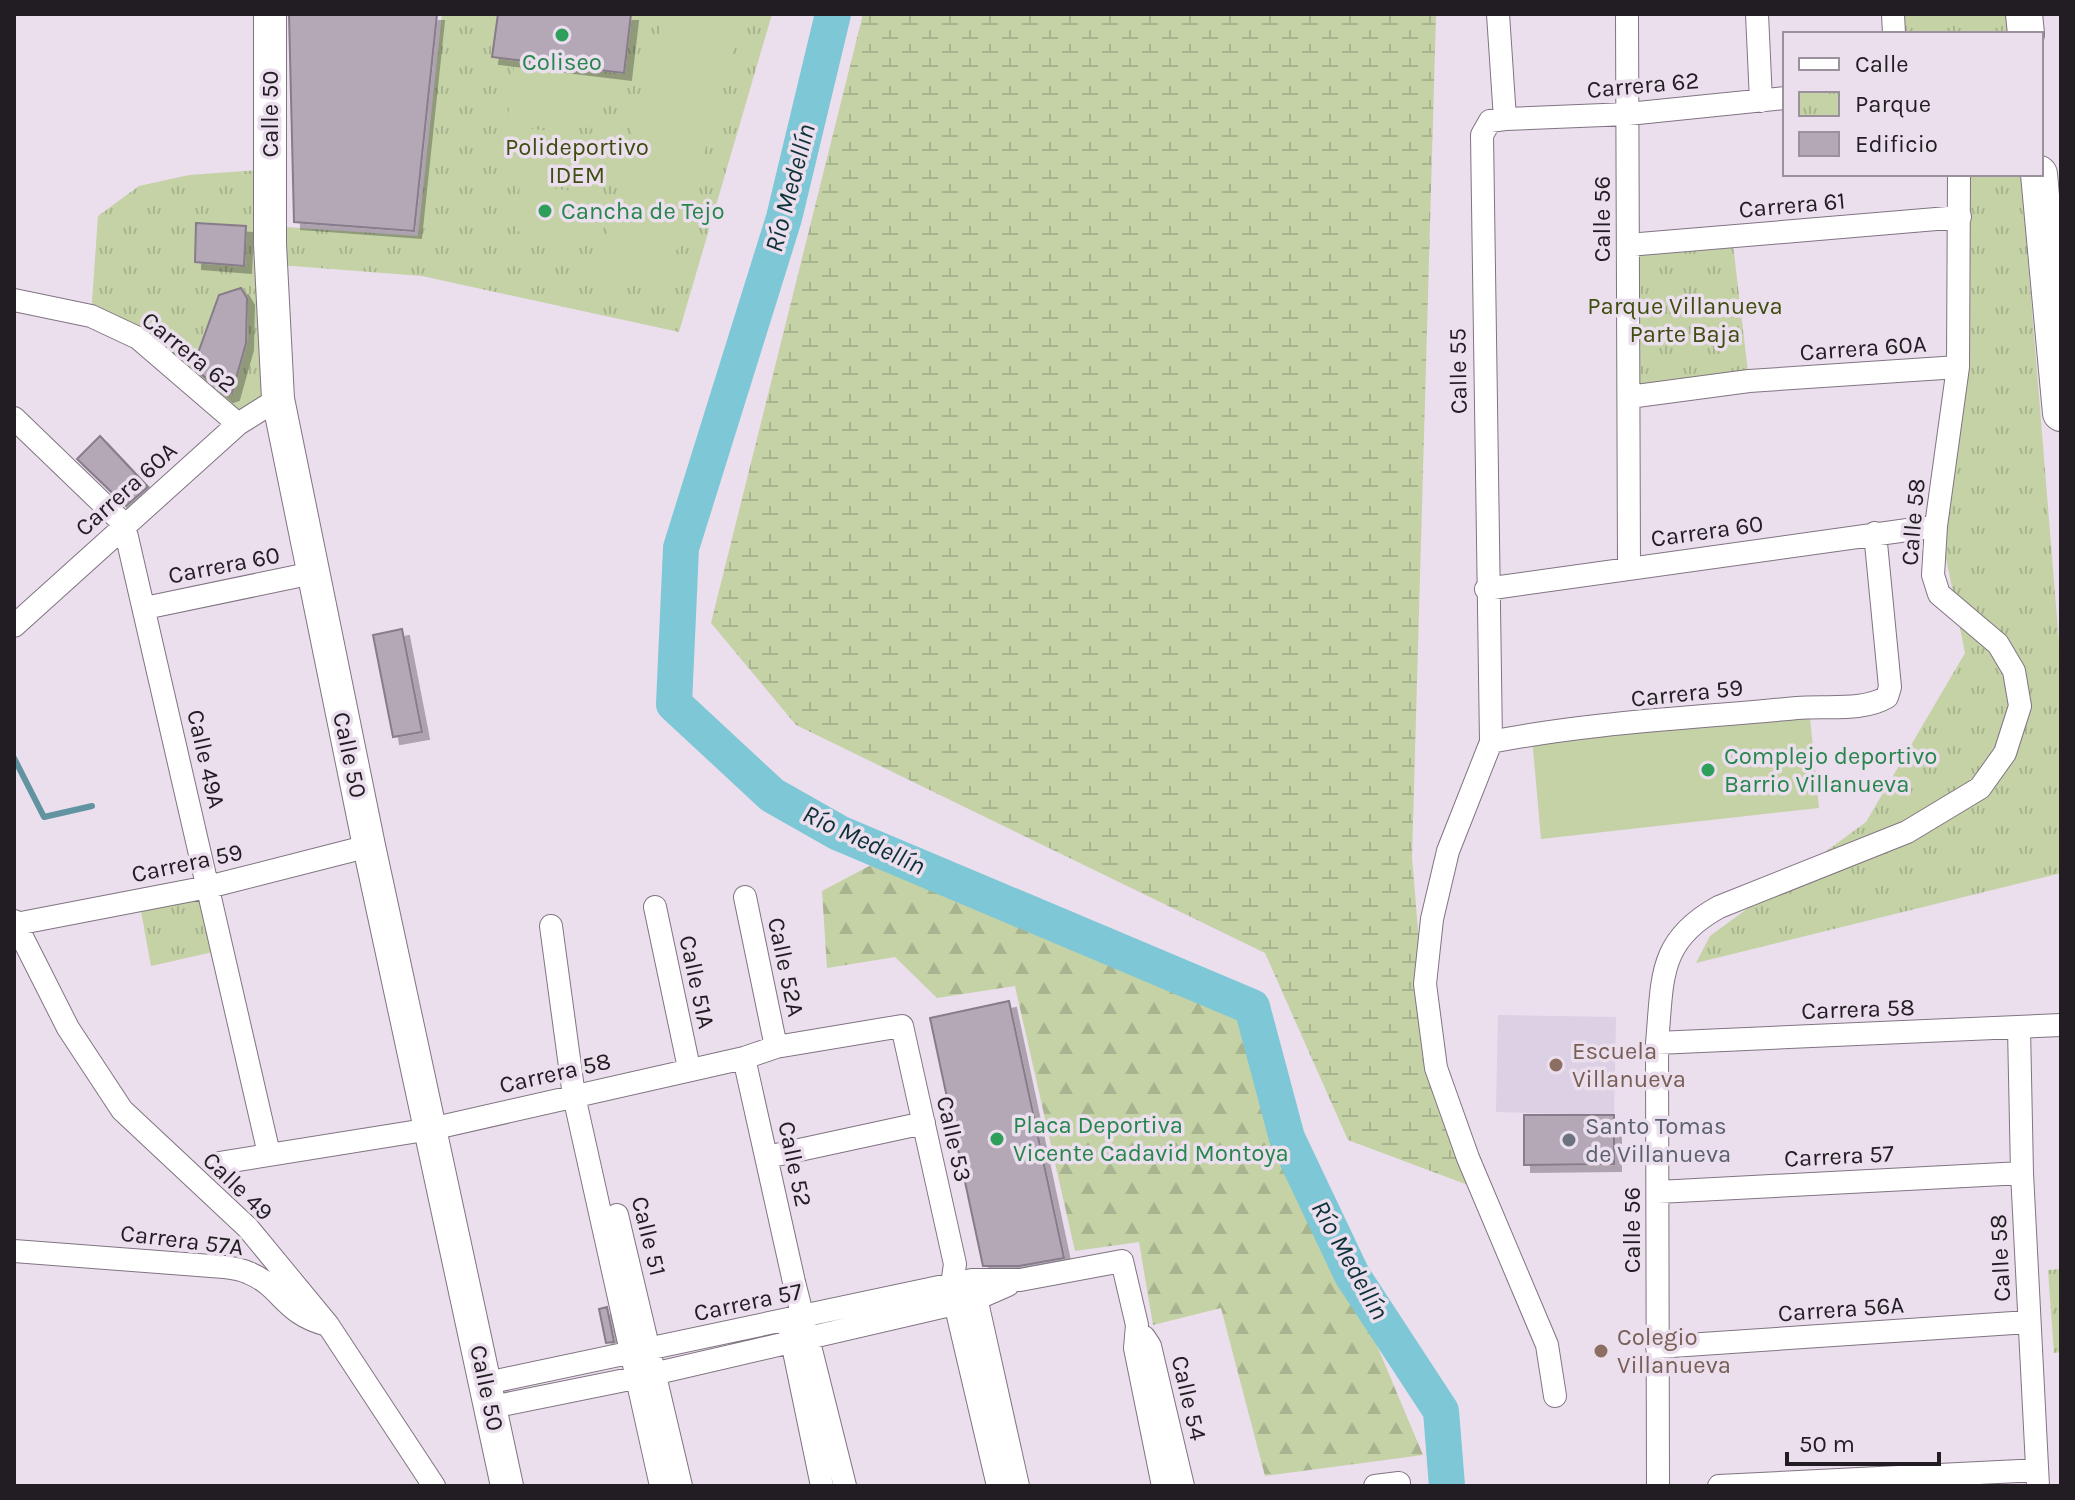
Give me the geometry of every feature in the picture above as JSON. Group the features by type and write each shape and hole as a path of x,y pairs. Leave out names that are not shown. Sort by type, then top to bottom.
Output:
{"highway":[{"path":"2039,176 2061,413"}],"main road":[{"name":"Calle 50","path":"270,14 270,244 278,399 369,846 507,1486"}],"street":[{"path":"1498,14 1505,119"},
{"name":"Calle 56","path":"1627,14 1629,568"},
{"path":"1757,14 1761,101"},
{"name":"Carrera 62","path":"1505,119 1628,114 1783,98"},
{"name":"Calle 55","path":"1491,742 1486,589 1482,135 1490,121 1505,119"},
{"name":"Calle 58","path":"1663,975 1674,943 1697,919 1719,907 1907,832 1980,788 2005,753 2020,706 2014,671 1998,644 1939,594 1933,575 1936,526 1958,367 1959,176"},
{"name":"Carrera 61","path":"1628,245 1960,217"},
{"name":"Carrera 62","path":"14,300 91,316 138,338 238,424"},
{"name":"Carrera 60A","path":"1629,397 1749,381 1958,367"},
{"name":"Carrera 60A","path":"14,626 238,424 278,399"},
{"path":"14,418 124,524"},
{"name":"Calle 49A","path":"124,524 269,1154"},
{"name":"Carrera 60","path":"1486,589 1936,526"},
{"name":"Calle 58","path":"1875,533 1890,687 1887,697"},
{"name":"Carrera 60","path":"145,608 313,573"},
{"name":"Carrera 59","path":"1491,742 1673,720 1811,707 1874,705 1887,697"},
{"path":"1491,742 1448,851 1432,919 1425,984 1436,1068 1468,1158 1547,1345 1555,1396"},
{"name":"Carrera 59","path":"15,922 208,887 369,846"},
{"name":"Calle 52A","path":"745,897 776,1047"},
{"name":"Calle 51A","path":"655,907 689,1068"},
{"name":"Calle 49","path":"15,922 68,1028 122,1110 248,1228 328,1325 434,1486"},
{"name":"Calle 51","path":"551,926 580,1094 648,1375 681,1486"},
{"name":"Calle 56","path":"1658,1486 1657,1043 1663,975"},
{"name":"Carrera 58","path":"1657,1043 2061,1025"},
{"name":"Carrera 58","path":"219,1163 431,1129 689,1068 744,1058 776,1047 902,1026"},
{"name":"Calle 53","path":"902,1026 962,1286 1018,1486"},
{"name":"Calle 58","path":"2019,1028 2028,1322 2038,1478"},
{"name":"Calle 52","path":"744,1058 794,1282 822,1486"},
{"path":"767,1157 924,1123"},
{"name":"Carrera 57","path":"1658,1192 2022,1173"},
{"name":"Carrera 57A","path":"14,1251 224,1267 249,1272 298,1315 328,1325"},
{"name":"Carrera 57","path":"489,1395 648,1375 798,1328 962,1286 1020,1280 1122,1261"},
{"name":"Calle 54","path":"1122,1261 1137,1325 1135,1348 1163,1486"},
{"name":"Calle 53","path":"962,1286 998,1486"},
{"name":"Carrera 56A","path":"1657,1347 2028,1322"},
{"name":"Calle 54","path":"1137,1325 1150,1346 1183,1486"},
{"name":"Carrera 57","path":"489,1395 642,1351 798,1328"},
{"name":"Calle 52","path":"798,1328 845,1486"},
{"name":"Calle 51","path":"648,1375 661,1486"},
{"path":"1719,1486 2038,1478"},
{"path":"1375,1486 1399,1483"}],"shaded area":[{"name":"Escuela Villanueva","path":"1498,1015 1616,1017 1614,1115 1496,1112"}],"green space":[{"name":"Polideportivo IDEM","path":"442,14 772,14 679,332 422,276 280,265 285,227 418,236"},
{"path":"667,14 744,14 664,294 597,273 646,74"},
{"path":"863,14 1436,14 1412,857 1429,1065 1476,1188 1348,1140 1265,953 796,725 711,623"},
{"path":"1904,14 2009,14 2011,32 1906,32"},
{"path":"514,65 602,76 596,129 508,118"},
{"path":"510,126 597,137 591,188 504,178"},
{"path":"273,169 278,399 238,424 91,316 98,216 139,186 189,175"},
{"path":"1961,176 2021,176 2061,668 2061,873 1696,963 1710,936 1866,822 1965,653 1942,538"},
{"name":"Cancha de Tejo","path":"520,185 574,191 569,237 515,231"},
{"name":"Parque Villanueva Parte Baja","path":"1732,236 1749,381 1629,397 1628,245"},
{"name":"Complejo deportivo Barrio Villanueva","path":"1809,708 1819,808 1541,839 1532,737"},
{"path":"873,864 1235,1008 1423,1455 1265,1476 1221,1308 1153,1325 1139,1242 1075,1251 1015,986 937,998 895,957 827,968 822,891"},
{"path":"208,887 222,950 151,966 139,900"},
{"path":"2061,1269 2061,1352 2054,1353 2048,1270"}],"building":[{"path":"289,14 437,14 414,231 294,222"},
{"name":"Coliseo","path":"498,14 631,14 624,73 492,57"},
{"path":"196,223 246,226 244,266 195,262"},
{"path":"241,288 247,298 246,343 232,393 226,395 193,367 219,295"},
{"path":"100,436 148,487 126,506 77,459"},
{"path":"402,629 422,732 393,737 373,635"},
{"name":"Placa Deportiva Vicente Cadavid Montoya","path":"1009,1001 1064,1258 1019,1266 983,1266 930,1018"},
{"name":"Santo Tomas de Villanueva","path":"1524,1115 1614,1115 1614,1164 1524,1165"},
{"path":"607,1307 614,1342 606,1343 599,1309"}],"waterway":[{"name":"Río Medellín","path":"833,14 784,218 681,548 674,704 772,795 839,833 1252,1007 1287,1138 1352,1275 1441,1411 1447,1486"},
{"path":"14,758 44,817 92,806"}],"place":[{"name":"Coliseo","path":"562,35"},
{"name":"Cancha de Tejo","path":"545,211"},
{"name":"Complejo deportivo Barrio Villanueva","path":"1708,770"},
{"name":"Escuela Villanueva","path":"1556,1065"},
{"name":"Placa Deportiva Vicente Cadavid Montoya","path":"997,1139"},
{"name":"Santo Tomas de Villanueva","path":"1569,1140"},
{"name":"Colegio Villanueva","path":"1601,1351"}]}
